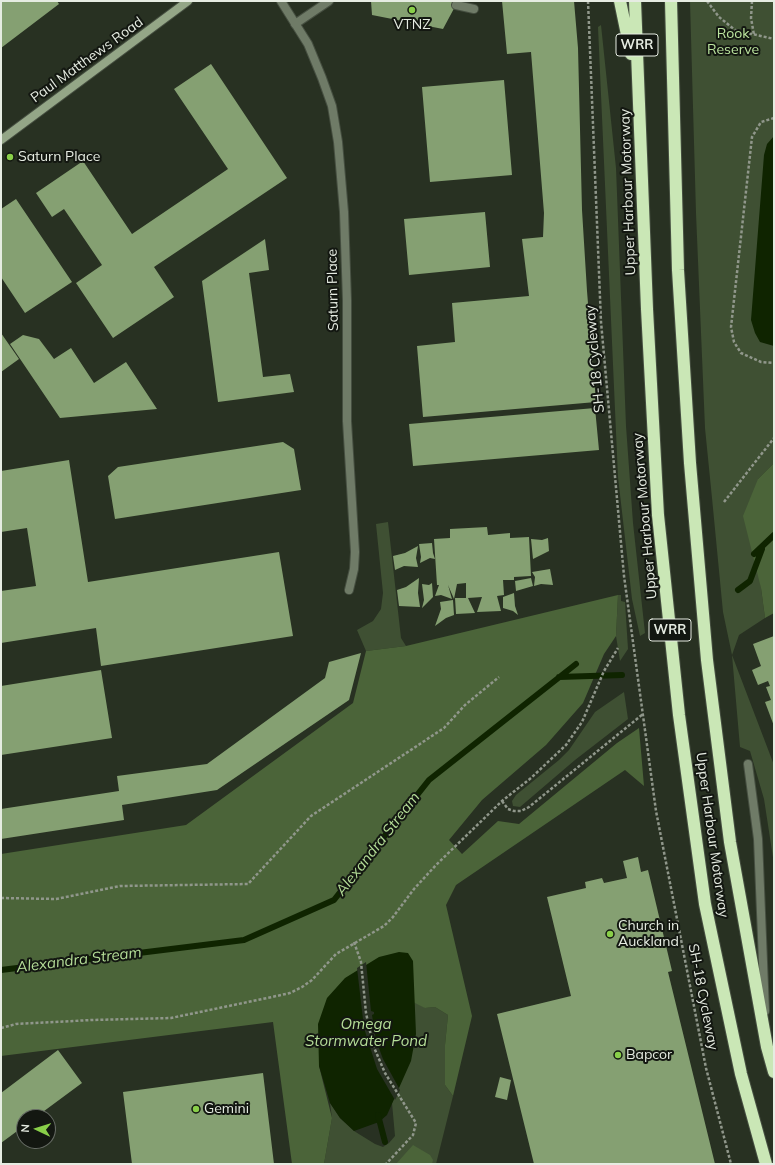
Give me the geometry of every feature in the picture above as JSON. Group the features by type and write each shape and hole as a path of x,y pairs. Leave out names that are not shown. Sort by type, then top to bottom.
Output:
{"highway":[{"path":"620,1 638,88"},
{"name":"Upper Harbour Motorway","path":"635,1 658,515 679,715 705,904 741,1074 766,1164"},
{"name":"Upper Harbour Motorway","path":"671,1 678,270 690,463 706,644 730,842 767,1047 774,1072"}],"main road":[{"name":"Paul Matthews Road","path":"1,140 188,1"}],"street":[{"name":"Saturn Place","path":"281,1 308,44 322,78 332,106 338,142 344,212 347,293 347,421 355,552 354,569 349,590"},
{"path":"295,24 329,1"},
{"path":"456,5 474,9"},
{"path":"748,764 758,839 767,1047"}],"path":[{"name":"SH-18 Cycleway","path":"588,1 601,322 624,576 656,811 706,1068 731,1164"},
{"path":"707,1 718,17 735,30 774,38"},
{"path":"752,1 751,18 754,35"},
{"path":"774,118 761,122 752,137 732,327 734,342 741,354 761,362 774,363"},
{"path":"724,502 774,438"},
{"path":"1,1028 16,1024 31,1023 171,1018 272,998 302,987 312,980 336,954 354,942 384,926 394,917 419,883 469,833 566,745 582,722 610,660 618,648"},
{"path":"1,898 56,899 120,886 248,884 311,816 444,728 465,705 499,677"},
{"path":"502,802 508,809 514,812 529,807 643,714"},
{"path":"354,942 361,962 369,1029 374,1045 385,1073 416,1123 415,1131 386,1164"}],"green space":[{"name":"Rook Reserve","path":"690,1 774,1 774,463 758,479 761,588 765,618 739,635 732,655 723,612 705,428 696,213"},
{"path":"601,25 616,168 626,426 633,523 645,633 640,636 632,599 618,477 598,27"},
{"path":"388,522 401,638 406,646 366,651 357,630 373,621 381,609 383,593 376,524"},
{"path":"618,595 621,595 621,601 625,602 628,649 620,661 616,636"},
{"path":"732,655 774,765 774,864 764,799 750,751 740,747"},
{"path":"624,692 628,719 575,760 520,807 513,806 512,801 516,795 569,750 595,712"},
{"path":"405,952 425,1008 435,1007 448,1015 445,1045 445,1085 453,1096 436,1164 324,1164 332,1118 330,1103 340,1118 354,1131 375,1144 383,1147 395,1136 392,1103 398,1090"}],"shaded area":[{"path":"774,463 774,613 765,618 761,588 743,516 758,479"},
{"path":"618,595 616,636 604,654 583,703 546,745 482,800 449,840 462,854 498,821 519,824 617,743 639,728 644,786 625,770 456,885 446,905 472,1016 453,1096 445,1085 445,1045 448,1015 435,1007 425,1008 413,1002 413,961 319,1066 332,1118 324,1164 292,1164 273,1022 1,1056 1,854 186,825 353,703 366,651 406,646"},
{"path":"413,1145 430,1155 433,1160 432,1164 396,1164"}],"water":[{"path":"774,136 774,346 760,342 755,333 751,320 764,155 767,144"},
{"name":"Omega Stormwater Pond","path":"399,952 408,953 413,961 416,1034 411,1061 387,1115 379,1122 354,1131 340,1118 330,1103 319,1066 318,1024 327,998 345,978 379,957"}],"pier":[{"path":"366,962 371,1011 374,1012 372,1015 376,1040 383,1059 400,1090 395,1100 377,1069 364,1028 357,968"}],"building":[{"path":"1,1 57,1 59,4 1,48"},
{"name":"VTNZ","path":"371,1 458,1 443,29 372,15"},
{"path":"502,1 574,1 578,48 582,210 596,402 423,417 417,346 455,342 452,303 529,296 522,239 543,237 544,213 531,52 507,54"},
{"path":"211,64 287,178 154,267 174,297 113,338 76,283 102,265 64,209 52,217 36,193 83,161 132,234 228,169 174,89"},
{"path":"504,80 512,175 430,182 422,87"},
{"path":"16,199 72,282 25,313 1,277 1,209"},
{"path":"485,212 490,267 409,275 404,219"},
{"path":"265,239 269,270 249,273 263,377 290,374 294,392 218,402 202,281"},
{"path":"1,333 19,359 1,372"},
{"path":"23,335 39,339 54,359 71,348 94,383 126,362 157,409 60,418 10,344"},
{"path":"595,408 599,450 413,466 409,424"},
{"path":"283,442 294,449 301,490 115,519 108,476 118,467"},
{"path":"69,460 88,582 279,552 293,636 101,666 96,628 1,643 1,591 36,586 27,528 1,532 1,471"},
{"path":"487,527 488,535 510,533 510,538 529,537 531,576 514,577 514,580 503,580 504,595 497,596 501,611 477,612 482,597 468,598 475,613 456,614 455,598 466,598 466,583 457,584 454,599 448,585 452,599 441,595 435,596 439,585 437,585 434,539 450,538 450,529"},
{"path":"548,538 549,551 533,559 531,539 542,540"},
{"path":"432,543 435,559 430,558 420,563 421,557 419,544"},
{"path":"418,546 416,558 418,567 404,566 395,570 393,556 405,553"},
{"path":"550,569 553,585 541,584 534,586 535,577 532,572"},
{"path":"419,578 418,593 420,607 399,606 397,590 406,587"},
{"path":"531,578 533,586 516,591 515,581"},
{"path":"432,583 433,597 422,608 424,600 422,584 429,585"},
{"path":"514,593 515,606 518,615 513,611 503,608 503,597"},
{"path":"453,600 454,615 446,618 435,626 441,609 440,602"},
{"path":"774,636 774,726 765,702 771,700 766,687 770,686 768,681 758,685 752,670 761,666 753,644"},
{"path":"361,653 349,700 217,790 122,805 124,820 1,839 1,809 119,791 117,776 207,764 325,678 329,662"},
{"path":"101,670 112,738 1,755 1,686"},
{"path":"638,857 641,872 648,870 672,971 668,972 715,1164 534,1164 497,1014 571,996 547,897 586,888 585,882 602,878 604,883 627,878 623,861"},
{"path":"58,1050 82,1083 47,1109 16,1109 16,1132 1,1143 1,1093"},
{"name":"Gemini","path":"263,1073 274,1164 132,1164 123,1092"},
{"path":"500,1077 511,1080 507,1100 495,1097"}],"waterway":[{"name":"Alexandra Stream","path":"754,554 774,535"},
{"name":"Alexandra Stream","path":"738,590 750,581 762,549"},
{"name":"Alexandra Stream","path":"1,970 244,940 334,900 429,780 576,664"},
{"name":"Alexandra Stream","path":"559,677 622,675"},
{"path":"378,1115 385,1142"}],"place":[{"name":"VTNZ","path":"412,10"},
{"name":"Saturn Place","path":"10,157"},
{"name":"Church in Auckland","path":"610,934"},
{"name":"Bapcor","path":"618,1055"},
{"name":"Gemini","path":"196,1109"}]}
